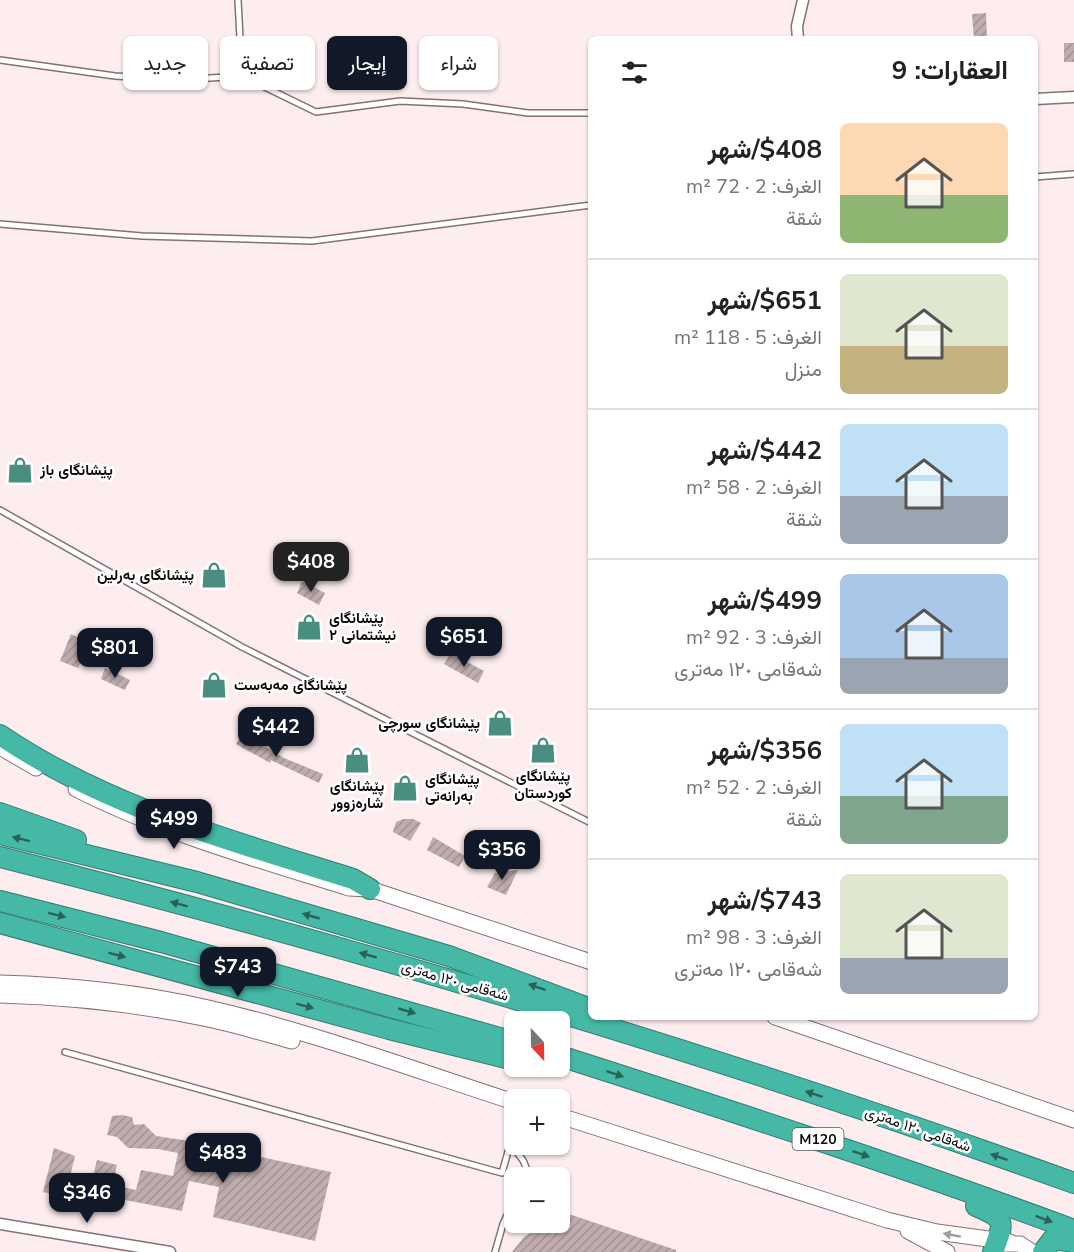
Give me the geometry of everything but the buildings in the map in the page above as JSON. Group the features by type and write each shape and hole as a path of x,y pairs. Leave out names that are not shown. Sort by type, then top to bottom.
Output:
{"highway":[{"path":"0,735 70,775 159,816 352,879 370,890"},
{"path":"0,813 197,882"},
{"path":"0,834 197,882 449,956 588,1008"},
{"name":"شەقامی ١٢٠ مەتری","path":"0,857 307,938 642,1037 1074,1183"},
{"path":"0,901 161,942 504,1039"},
{"path":"0,923 388,1029 504,1058"},
{"path":"613,1020 642,1037"},
{"name":"M120","path":"570,1059 914,1172 1074,1230"},
{"path":"570,1065 587,1065"},
{"path":"1040,1171 1074,1173"},
{"path":"914,1172 955,1197 996,1214 1002,1224 997,1243"},
{"path":"1037,1251 1055,1238 1074,1242"}],"street":[{"path":"798,36 797,26 803,0"},
{"path":"1038,99 1074,97"},
{"path":"0,747 48,775 146,823 349,888 370,890 588,961"},
{"path":"0,983 95,989 202,1006 252,1018 408,1065 504,1099"},
{"path":"0,995 97,1000 204,1018 461,1084"},
{"path":"784,1020 1071,1120"},
{"path":"570,1119 887,1220 1037,1251"},
{"path":"887,1220 946,1252"},
{"path":"0,1224 170,1252"}],"lane":[{"path":"238,0 240,36"},
{"path":"0,60 115,76 178,80 220,77"},
{"path":"271,90 316,112 400,101 463,104 528,113 588,113"},
{"path":"1038,177 1074,174"},
{"path":"0,224 142,236 312,241 588,205"},
{"path":"0,510 242,647 588,821"},
{"path":"65,1052 502,1173 507,1155"},
{"path":"495,1252 504,1222"}],"place":[{"name":"پێشانگای باز","path":"20,470"},
{"name":"پێشانگای بەرلین","path":"214,575"},
{"name":"پێشانگای نیشتمانی ٢","path":"309,627"},
{"name":"پێشانگای مەبەست","path":"214,685"},
{"name":"پێشانگای سورچی","path":"500,723"},
{"name":"پێشانگای کوردستان","path":"543,750"},
{"name":"پێشانگای شارەزوور","path":"357,760"},
{"name":"پێشانگای بەرانەتی","path":"405,788"}]}
